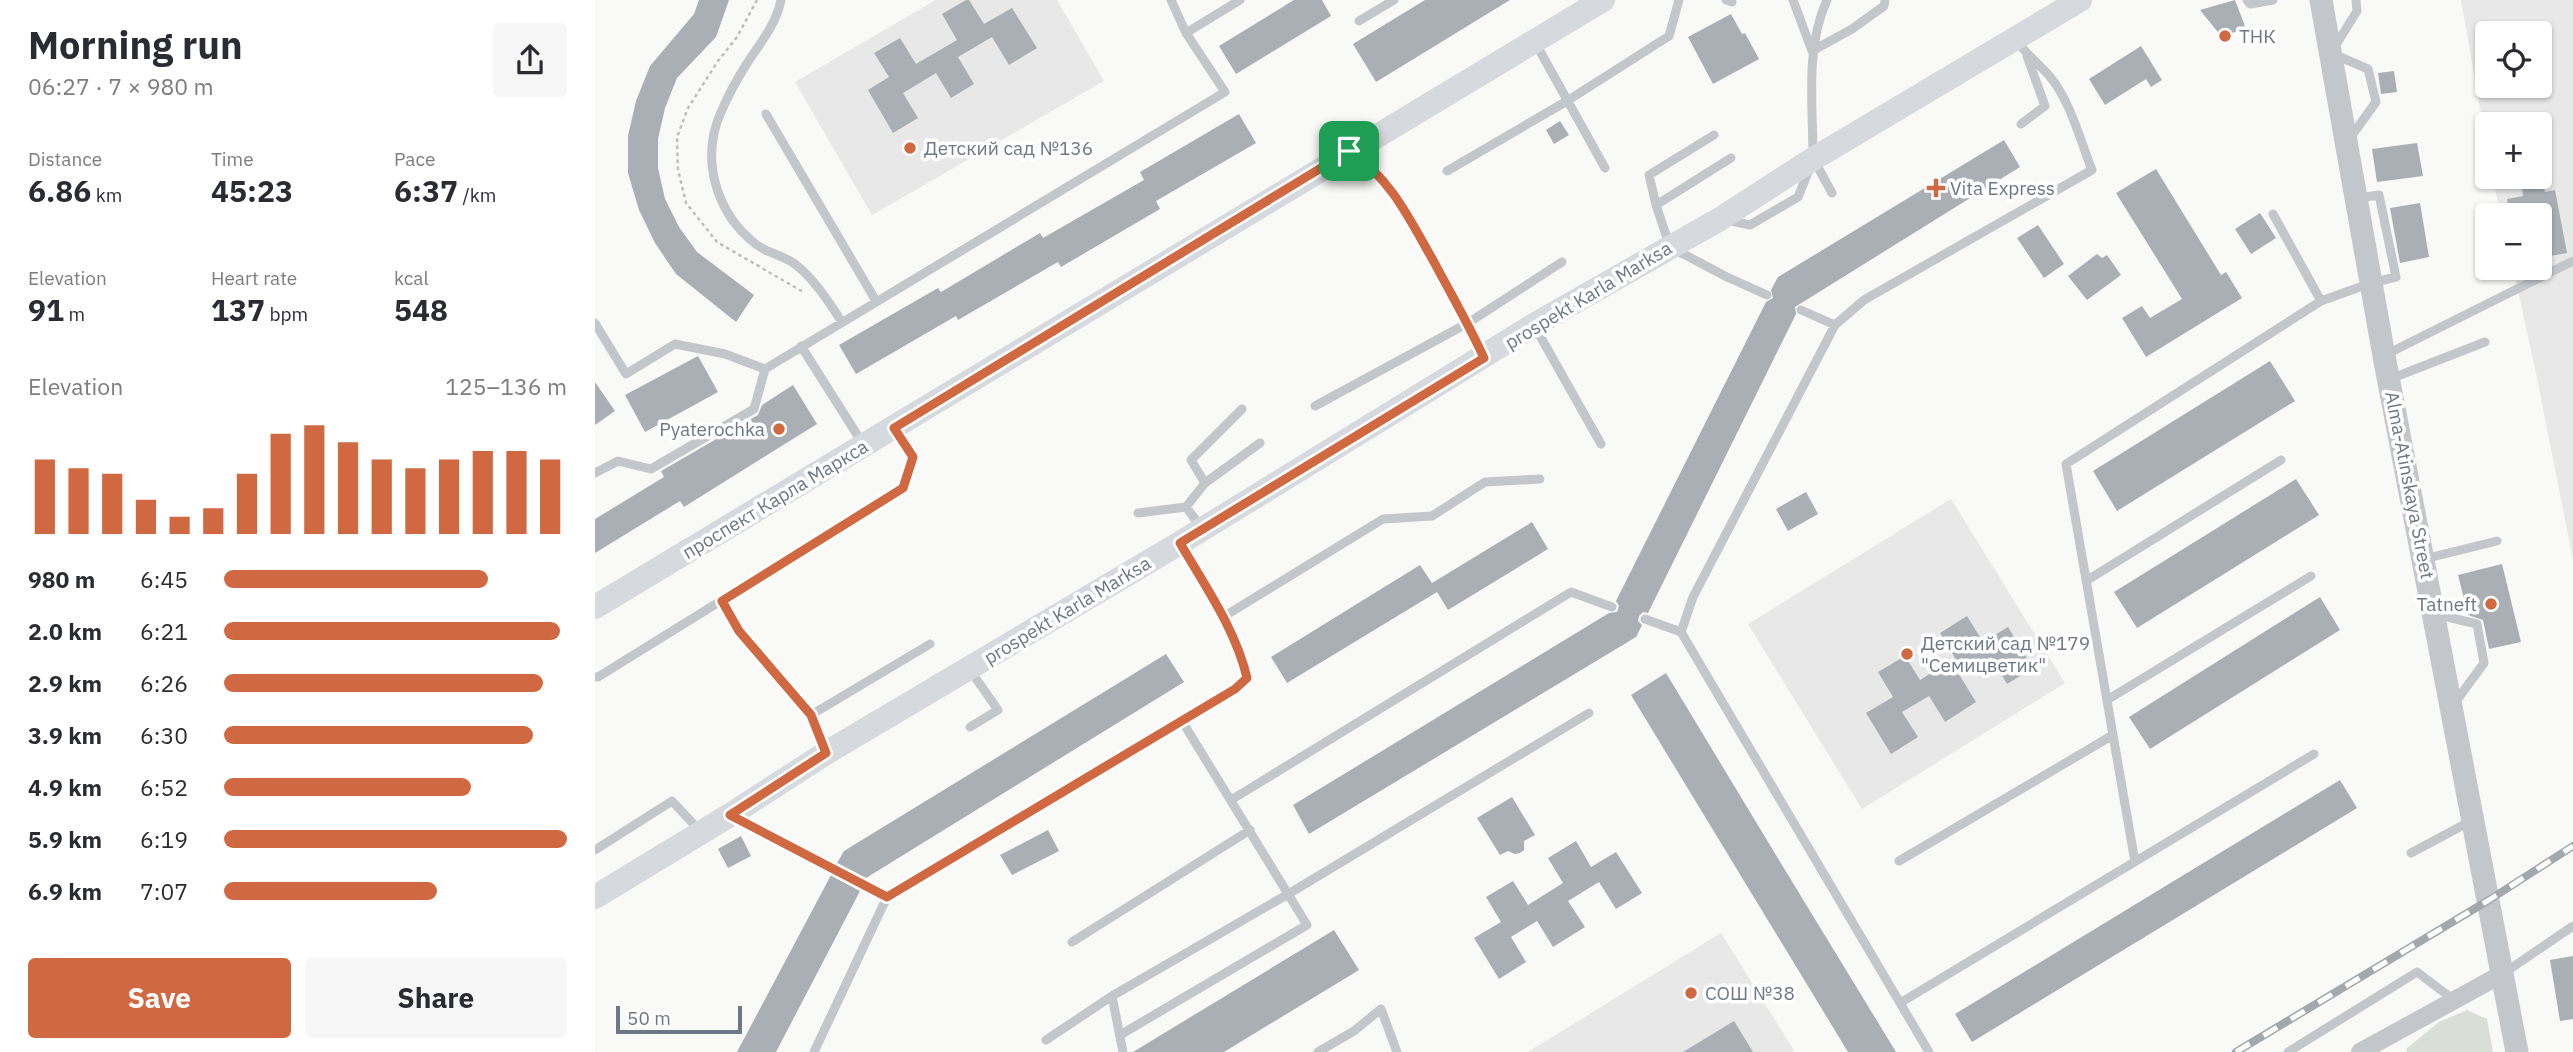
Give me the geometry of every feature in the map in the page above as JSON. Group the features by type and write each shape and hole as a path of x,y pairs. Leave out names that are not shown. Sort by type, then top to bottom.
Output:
{"main road":[{"name":"проспект Карла Маркса","path":"595,607 1602,0"},
{"name":"prospekt Karla Marksa","path":"595,897 826,753 1180,543 1534,325 1720,219 1813,159 2021,47 2080,0"}],"street":[{"name":"Alma-Atinskaya Street","path":"2321,0 2384,356 2517,1052"},
{"path":"2360,1052 2502,974"}],"lane":[{"path":"781,0 778,17 745,67 720,114 711,151 716,188 733,223 758,246 793,263 816,284 842,321"},
{"path":"595,473 618,461 651,469 754,409 765,369 1226,92 1186,33 1171,0"},
{"path":"1186,33 1240,0"},
{"path":"1359,21 1394,0"},
{"path":"1447,171 1567,101 1669,36 1679,0"},
{"path":"1793,0 1812,51"},
{"path":"1827,0 1819,17 1812,51 1813,159 1832,193"},
{"path":"1812,51 1852,29 1884,6 1885,0"},
{"path":"2247,0 2250,4 2273,0"},
{"path":"2345,145 2375,102 2368,69 2331,53 2357,11 2356,0"},
{"path":"1535,42 1605,168"},
{"path":"2021,47 2045,106 2021,124"},
{"path":"1681,632 1693,597 1835,325 1864,300 2092,170 2067,106 2051,78 2021,47"},
{"path":"766,114 876,301"},
{"path":"1714,135 1649,176 1656,205 1670,247 1767,295"},
{"path":"1349,151 1360,158 1395,193 1468,323 1484,358"},
{"path":"1656,205 1731,158"},
{"path":"2273,214 2321,302"},
{"path":"2384,356 2573,261"},
{"path":"1315,406 1468,323 1562,262"},
{"path":"2135,862 2066,464 2321,302 2371,283"},
{"path":"1801,310 1835,325"},
{"path":"596,323 626,374 675,344 725,354 765,369"},
{"path":"1534,325 1601,444"},
{"path":"2390,379 2485,342"},
{"path":"801,346 864,446"},
{"path":"1205,483 1191,460 1242,409"},
{"path":"595,677 903,488 913,457 894,428"},
{"path":"1138,513 1186,507 1205,483 1260,443"},
{"path":"2086,581 2281,460"},
{"path":"1223,617 1383,519 1432,516 1485,482 1540,479"},
{"path":"1186,507 1202,528"},
{"path":"2424,559 2497,541"},
{"path":"814,1052 887,897 1235,689 1247,678 1243,661 1223,617 1180,543"},
{"path":"2107,700 2311,576"},
{"path":"1231,800 1571,592 1612,607"},
{"path":"722,601 739,631 811,715 826,753"},
{"path":"2433,614 2477,624 2484,663 2451,708"},
{"path":"1645,619 1681,632 1929,1052"},
{"path":"811,715 930,644"},
{"path":"969,668 998,710 970,727"},
{"path":"1047,1040 1112,996 1290,893 1589,713"},
{"path":"1120,1035 1307,925 1290,893 1182,721"},
{"path":"1899,861 2113,735"},
{"path":"1900,1003 2314,754"},
{"path":"595,850 672,801 702,832"},
{"path":"730,815 887,897"},
{"path":"2411,853 2473,820"},
{"path":"1072,942 1250,830"},
{"path":"2502,974 2573,926"},
{"path":"2288,1052 2417,972 2454,1000"},
{"path":"1112,996 1123,1052"},
{"path":"1318,1052 1354,1031 1381,1009 1397,1052"}],"shaded area":[{"name":"Детский сад №136","path":"936,0 1057,0 1104,81 872,215 795,82"},
{"path":"2461,0 2573,0 2573,560 2516,280 2552,280 2552,203 2498,203 2495,189 2552,189 2552,112 2481,112 2478,98 2552,98 2552,21 2475,21 2475,79"},
{"name":"Детский сад №179 \"Семицветик\"","path":"1951,499 2065,683 1862,809 1748,624"},
{"name":"СОШ №38","path":"1721,933 1795,1052 1528,1052"},
{"path":"2467,1010 2487,1019 2493,1052 2407,1052 2406,1049 2439,1022"}],"building":[{"path":"699,0 729,0 716,37 677,78 665,108 658,139 658,168 665,199 679,227 697,252 754,295 736,322 676,274 655,243 639,210 628,173 628,136 636,101 650,66 694,14"},
{"path":"969,0 984,24 1012,8 1037,48 1009,65 992,37 958,57 974,84 951,98 936,73 903,93 918,118 893,133 868,90 889,77 874,53 900,38 916,64 957,40 942,14"},
{"path":"1294,0 1322,0 1331,16 1236,74 1219,46"},
{"path":"1425,0 1510,0 1376,82 1353,44"},
{"path":"2235,0 2246,29 2221,36 2200,10"},
{"path":"1731,14 1759,59 1713,84 1688,37"},
{"path":"2141,46 2162,80 2151,87 2146,79 2105,105 2089,79"},
{"path":"2394,71 2397,92 2381,94 2378,73"},
{"path":"1239,114 1256,143 1156,201 1160,209 1061,267 1058,262 958,320 956,316 856,374 839,345 938,288 941,292 1040,233 1043,238 1144,180 1140,172"},
{"path":"1560,121 1569,135 1554,144 1546,130"},
{"path":"2004,140 2020,167 1795,307 1796,314 1648,613 1643,612 1639,616 1638,621 1642,625 1636,637 1309,834 1293,805 1609,613 1617,612 1619,606 1616,601 1766,302 1773,298 1771,290 1778,277"},
{"path":"2417,143 2423,176 2377,182 2372,149"},
{"path":"2156,169 2221,275 2226,272 2242,298 2146,357 2122,318 2142,306 2150,318 2182,299 2116,193"},
{"path":"2522,189 2544,189 2545,192 2555,190 2567,253 2552,256 2552,203 2508,203 2507,199 2523,196"},
{"path":"2420,203 2429,257 2400,263 2390,208"},
{"path":"2260,213 2276,238 2251,254 2235,229"},
{"path":"2038,225 2064,264 2044,278 2017,238"},
{"path":"2097,254 2102,258 2107,255 2121,275 2087,300 2068,276"},
{"path":"698,356 718,392 645,432 625,395"},
{"path":"2270,361 2295,401 2117,511 2093,471"},
{"path":"595,382 615,411 595,425"},
{"path":"793,385 817,424 684,507 680,501 595,553 595,519 664,477 661,471 758,415 762,405"},
{"path":"2296,479 2319,515 2137,628 2114,592"},
{"path":"1806,492 1818,514 1788,531 1776,509"},
{"path":"1532,522 1548,549 1448,610 1437,592 1287,683 1271,657 1420,565 1432,583"},
{"path":"2502,564 2521,642 2489,649 2483,620 2468,615 2458,575"},
{"path":"2320,597 2340,630 2150,749 2129,717"},
{"path":"1967,616 1983,642 2008,627 2033,668 2007,684 1991,657 1960,676 1976,702 1945,722 1929,696 1902,712 1918,737 1891,754 1866,713 1893,697 1878,672 1905,656 1920,680 1955,658 1940,633"},
{"path":"1166,654 1184,682 866,878 837,863 844,851"},
{"path":"1666,673 1896,1052 1848,1052 1631,695"},
{"path":"2340,780 2357,808 1972,1042 1955,1014"},
{"path":"1512,797 1535,835 1524,841 1524,850 1520,853 1508,851 1500,855 1477,818"},
{"path":"1048,830 1059,851 1012,875 1000,855"},
{"path":"741,836 751,856 728,868 718,849"},
{"path":"1576,841 1591,867 1616,852 1642,893 1616,909 1599,882 1568,901 1585,927 1553,947 1537,921 1511,937 1526,962 1499,979 1474,938 1501,922 1486,897 1513,881 1528,905 1563,883 1548,858"},
{"path":"831,875 860,891 776,1052 737,1052"},
{"path":"1334,930 1359,970 1224,1052 1133,1052"},
{"path":"2573,956 2573,1019 2560,1021 2550,960"},
{"path":"1734,1021 1753,1052 1683,1052"}],"railway":[{"path":"2236,1052 2489,900 2573,846"}],"place":[{"name":"ТНК","path":"2225,36"},
{"name":"Детский сад №136","path":"910,148"},
{"name":"Vita Express","path":"1936,188"},
{"name":"Pyaterochka","path":"779,429"},
{"name":"Tatneft","path":"2491,604"},
{"name":"Детский сад №179 \"Семицветик\"","path":"1907,654"},
{"name":"СОШ №38","path":"1691,993"}],"route":[{"path":"1349,151 1381,177 1395,193 1468,323 1484,358 1180,543 1223,617 1243,661 1247,678 1235,689 887,897 730,815 826,753 811,715 739,631 722,601 903,488 913,457 894,428 1349,151"}]}
